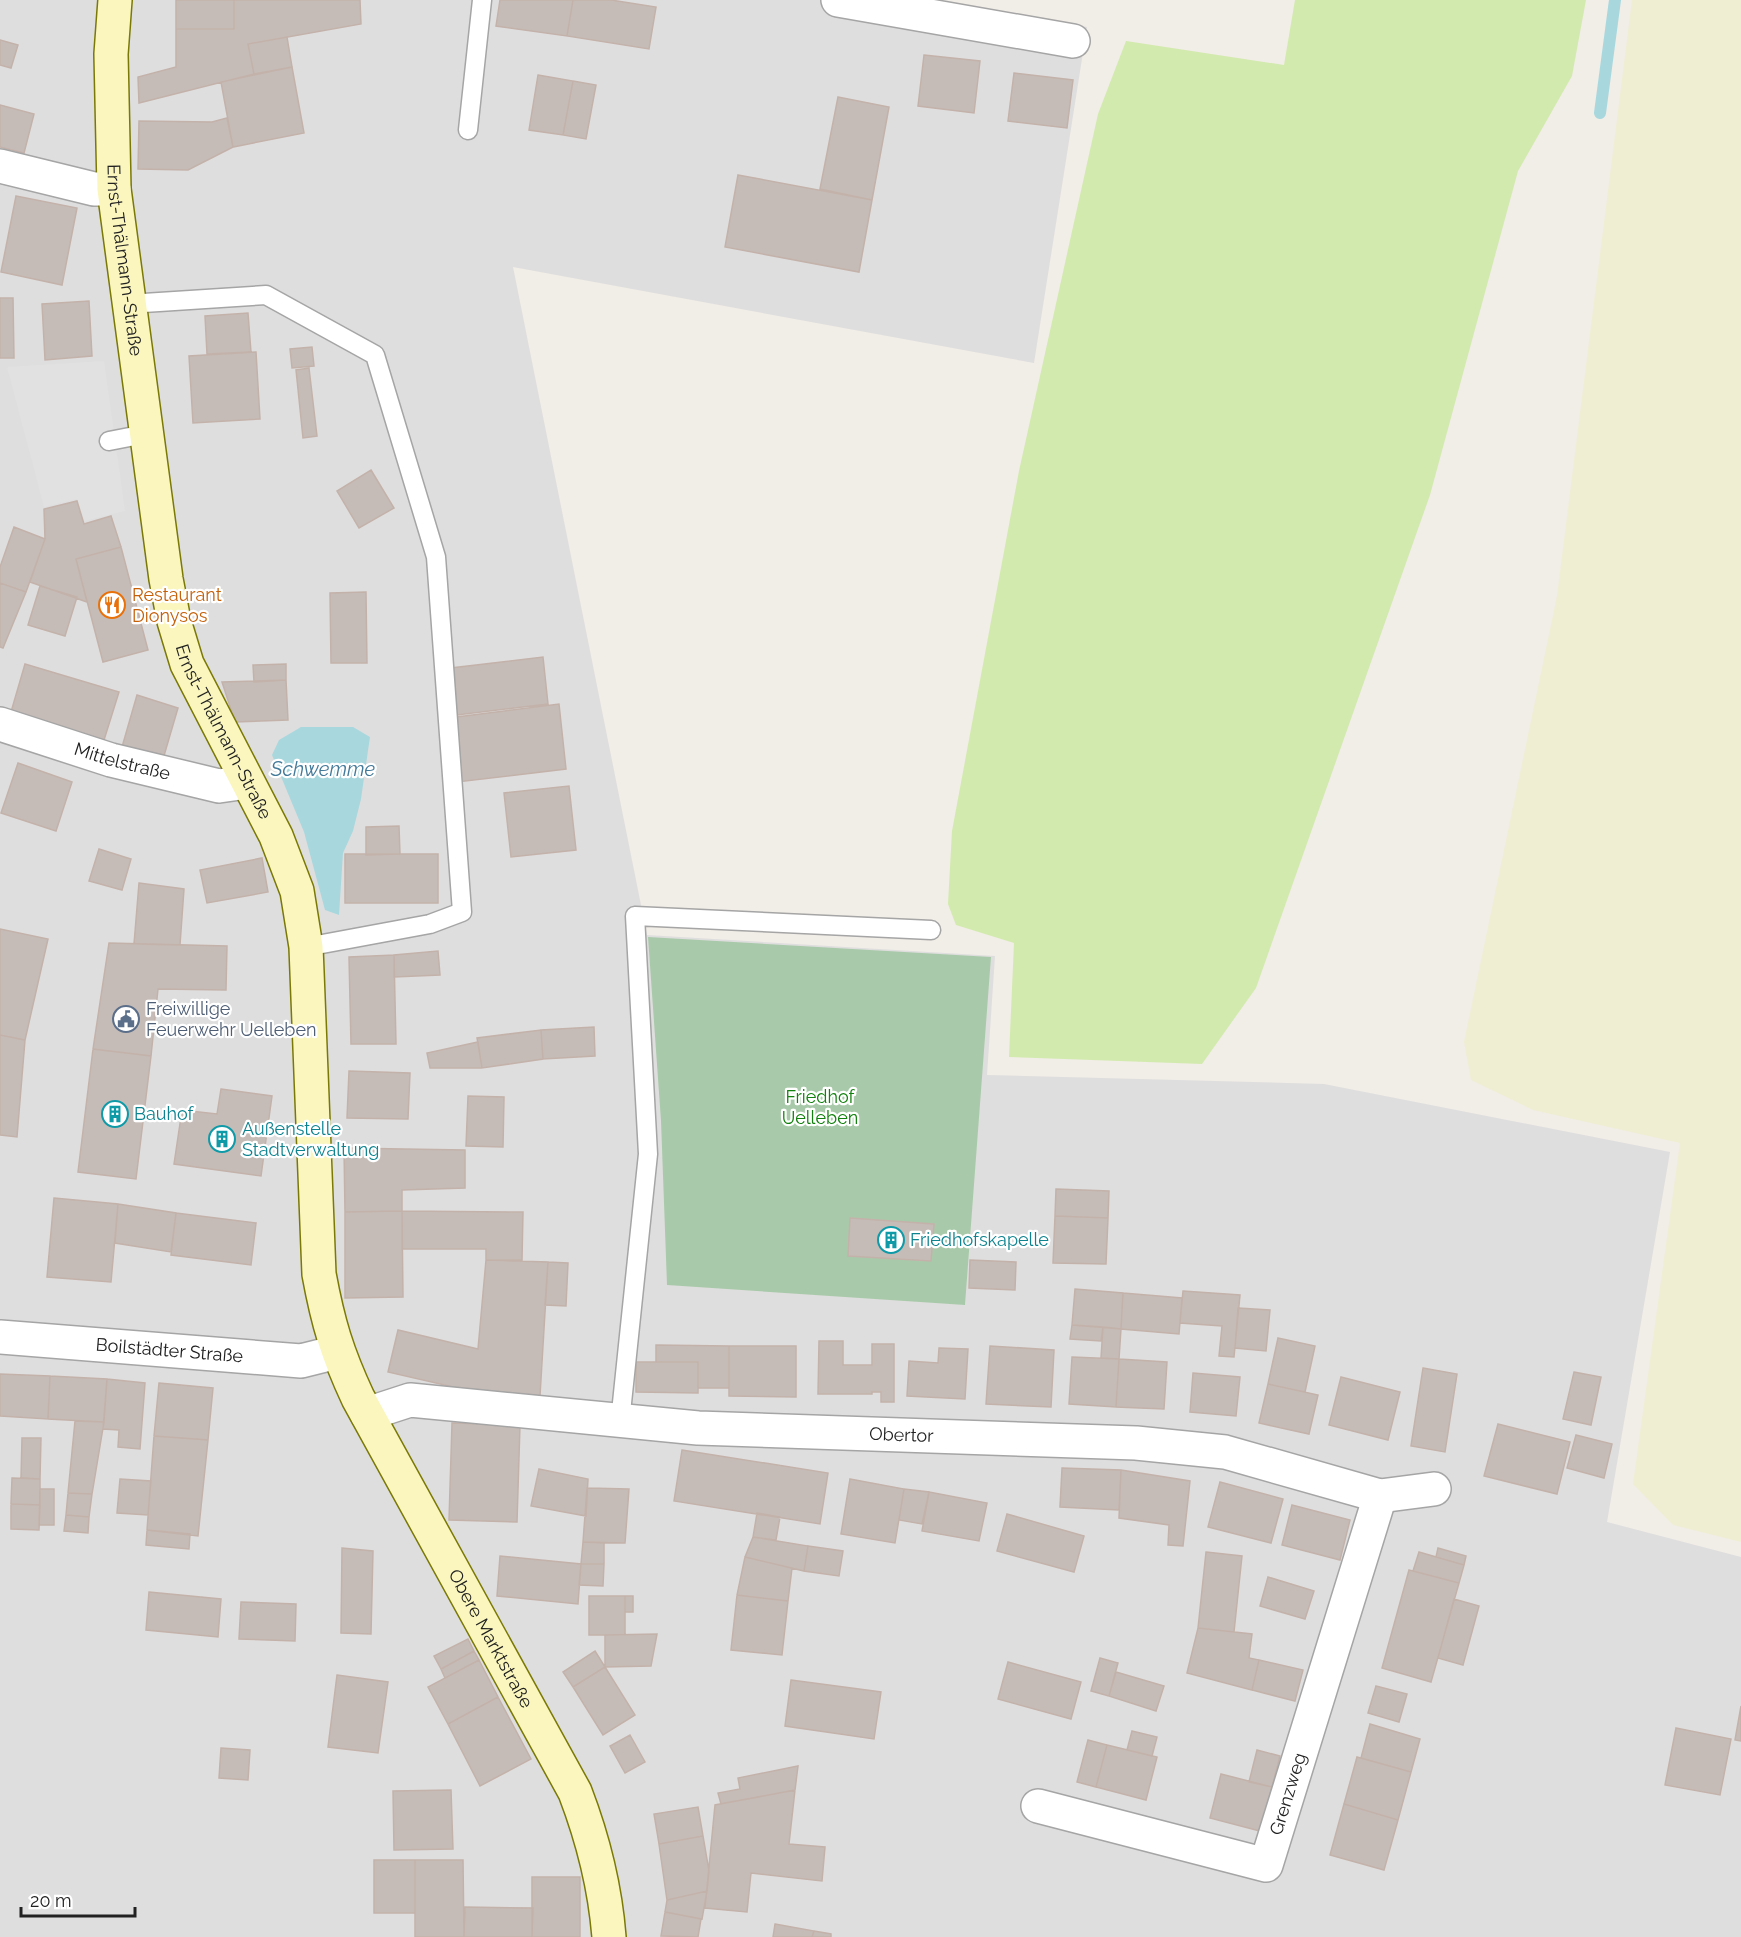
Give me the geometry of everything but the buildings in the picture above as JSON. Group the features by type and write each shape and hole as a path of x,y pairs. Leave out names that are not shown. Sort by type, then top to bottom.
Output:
{"street":[{"name":"Ernst-Thälmann-Straße","path":"115,0 111,54 114,189 145,434 174,621 187,664 276,836 297,891 306,947 319,1274 337,1352"},
{"path":"838,0 1072,41"},
{"path":"0,166 94,189 114,189"},
{"name":"Mittelstraße","path":"0,724 111,760 219,786 247,783"},
{"name":"Boilstädter Straße","path":"0,1337 301,1361 337,1352"},
{"name":"Obere Marktstraße","path":"337,1352 367,1414 575,1792 601,1874 609,1937"},
{"name":"Obertor","path":"367,1414 411,1400 698,1428 1136,1443 1226,1452 1380,1496 1434,1489"},
{"name":"Grenzweg","path":"1038,1806 1266,1865 1380,1496"}],"lane":[{"path":"468,130 482,0"},
{"path":"128,304 266,295 375,355 436,557 462,912 430,924 306,947"},
{"path":"109,441 145,434"},
{"path":"620,1422 648,1154 635,916 931,930"}],"shaded area":[{"path":"0,0 925,0 1087,27 1034,363 513,267 647,935 995,956 987,1075 1324,1084 1670,1152 1607,1522 1741,1557 1741,1937 0,1937"},
{"path":"104,361 125,511 84,521 77,499 44,507 7,367"}],"green space":[{"path":"1295,0 1586,0 1572,76 1518,171 1430,495 1256,988 1202,1064 1009,1057 1014,943 956,925 948,904 952,831 1019,471 1098,114 1126,41 1284,65"},
{"path":"1632,0 1741,0 1741,1542 1673,1525 1633,1484 1680,1143 1533,1110 1471,1080 1464,1042 1557,596"},
{"name":"Friedhof Uelleben","path":"648,937 991,957 965,1305 667,1285 661,1121"}],"water":[{"name":"Schwemme","path":"301,727 353,727 370,737 361,799 353,831 343,853 339,915 325,910 304,832 272,755 279,740"}],"waterway":[{"path":"1600,113 1615,0"}],"place":[{"name":"Restaurant Dionysos","path":"112,605"},
{"name":"Freiwillige Feuerwehr Uelleben","path":"126,1019"},
{"name":"Bauhof","path":"115,1114"},
{"name":"Außenstelle Stadtverwaltung","path":"222,1139"},
{"name":"Friedhofskapelle","path":"891,1240"}]}
